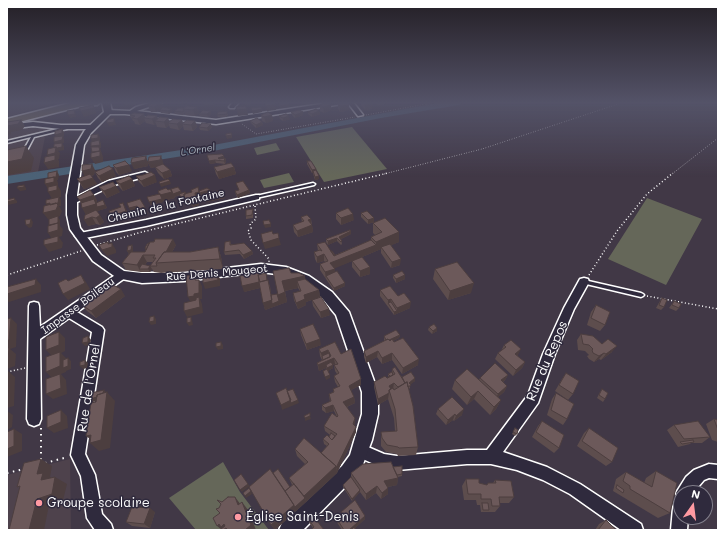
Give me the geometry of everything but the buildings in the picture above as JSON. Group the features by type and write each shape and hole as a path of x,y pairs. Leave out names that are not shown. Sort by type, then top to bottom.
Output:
{"street":[{"name":"Rue Denis Mougeot","path":"93,127 80,145 75,170 72,201 73,222 89,249 108,267 121,275 142,278 162,278 269,268 286,271 305,279 327,295 342,312 370,392 370,414 361,451 356,461 340,483 289,530"},
{"path":"72,201 111,183 145,174"},
{"name":"Chemin de la Fontaine","path":"80,236 256,201"},
{"name":"Impasse Boileau","path":"34,338 121,275"},
{"name":"Rue du Repos","path":"491,457 533,399 569,308 584,282"},
{"name":"Impasse Boileau","path":"34,306 34,419"},
{"name":"Rue de l'Ornel","path":"69,313 98,330 78,455"},
{"path":"361,451 383,461 397,463 412,463 467,457 491,457 518,463 547,474 575,489 635,530"},
{"path":"78,455 88,475 95,518 105,530"},
{"path":"689,485 699,475 709,471 718,472"}],"lane":[{"path":"7,142 69,127"},
{"path":"23,155 33,136"},
{"path":"256,201 313,184"},
{"path":"584,282 641,295"}],"path":[{"path":"246,127 256,134 294,127"},
{"path":"7,275 142,232 256,201 482,149 548,127"},
{"path":"584,282 617,231 647,194 718,138"},
{"path":"256,201 256,219 250,224 251,228 248,231 251,240 269,259 269,268"},
{"path":"641,295 718,309"},
{"path":"7,372 34,366"},
{"path":"34,419 41,421 41,464 78,455"},
{"path":"7,473 27,468"}],"shaded area":[{"path":"7,127 54,127 45,137 38,172 7,179"},
{"name":"Groupe scolaire","path":"70,459 71,530 7,530 7,475"}],"green space":[{"path":"352,127 387,169 324,182 296,137"},
{"path":"276,143 280,150 257,155 254,148"},
{"path":"289,173 294,182 264,188 260,180"},
{"path":"647,198 702,219 666,285 608,259"},
{"path":"223,462 240,492 269,530 196,530 169,498"}],"water":[{"path":"66,170 67,173 7,182 7,179 25,175"}],"waterway":[{"name":"L'Ornel","path":"7,180 208,149 320,127"}],"place":[{"name":"Groupe scolaire","path":"39,503"},
{"name":"Église Saint-Denis","path":"238,517"}]}
